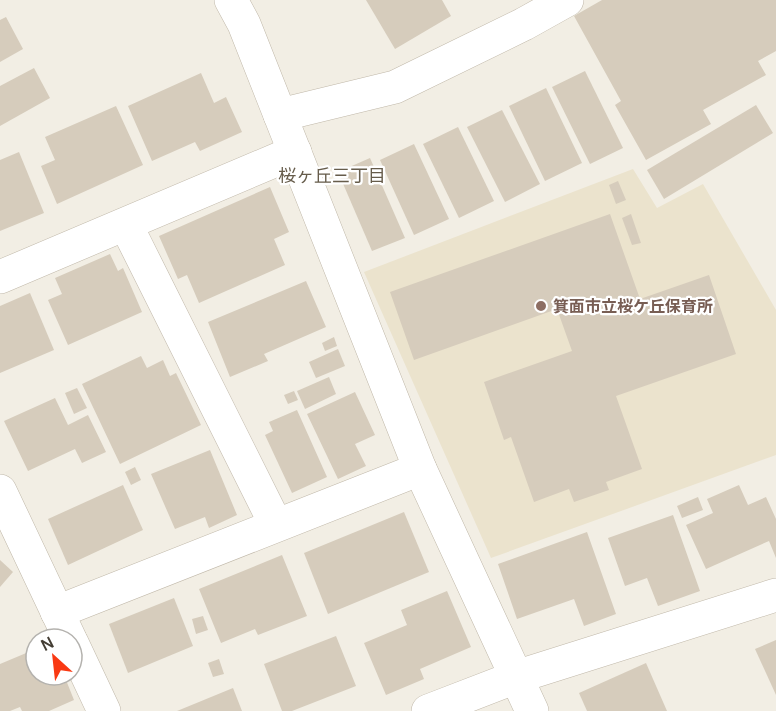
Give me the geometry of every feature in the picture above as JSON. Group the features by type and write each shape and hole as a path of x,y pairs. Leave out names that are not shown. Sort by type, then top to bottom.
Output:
{"street":[{"path":"231,0 244,24 420,469 532,711"},
{"path":"280,115 395,87 517,12 567,0"},
{"path":"0,277 295,152"},
{"path":"126,225 276,525"},
{"path":"0,491 63,625 276,525 420,469"},
{"path":"428,711 516,677 776,595"},
{"path":"84,668 104,711"}],"shaded area":[{"path":"633,169 657,208 703,184 776,310 776,455 491,558 364,272"}],"building":[{"path":"366,0 442,0 451,16 395,49"},
{"path":"602,0 776,0 776,51 758,61 766,75 703,110 711,124 646,160 615,105 621,101 574,16"},
{"path":"6,17 23,49 0,62 0,20"},
{"path":"34,68 50,98 0,126 0,86"},
{"path":"585,71 623,148 590,164 552,87"},
{"path":"201,73 214,103 226,97 242,132 200,151 195,142 152,161 128,106"},
{"path":"546,88 582,163 545,181 509,106"},
{"path":"756,105 773,133 664,199 647,170"},
{"path":"116,106 143,165 57,204 41,166 55,160 45,137"},
{"path":"502,110 540,184 505,202 467,127"},
{"path":"458,127 494,201 459,218 423,144"},
{"path":"414,144 449,219 414,235 380,160"},
{"path":"19,152 44,213 0,231 0,160"},
{"path":"370,158 405,238 372,251 338,172"},
{"path":"618,181 626,200 616,204 609,185"},
{"path":"270,187 289,232 274,239 285,265 199,303 187,275 178,279 159,236"},
{"path":"610,214 640,299 709,275 736,354 616,396 642,469 606,482 609,490 574,502 569,489 534,502 511,437 504,440 484,382 572,351 557,309 414,360 390,292"},
{"path":"631,214 641,243 632,245 622,218"},
{"path":"110,254 118,271 123,268 142,312 68,345 48,300 62,294 55,278"},
{"path":"306,281 326,327 264,354 268,361 230,377 208,322"},
{"path":"30,293 54,350 0,373 0,306"},
{"path":"334,337 337,346 325,351 322,343"},
{"path":"338,349 345,366 316,378 309,362"},
{"path":"141,356 147,368 163,360 170,376 176,373 201,425 120,464 82,384"},
{"path":"329,377 336,394 305,409 297,391"},
{"path":"77,388 87,408 74,414 65,393"},
{"path":"294,391 298,400 288,404 284,395"},
{"path":"355,392 375,435 355,444 366,466 338,479 307,414"},
{"path":"55,398 68,425 88,415 106,452 82,463 75,449 28,471 4,421"},
{"path":"297,410 327,477 292,493 265,435 273,431 269,422"},
{"path":"210,450 237,515 209,528 205,517 175,529 151,474"},
{"path":"135,467 141,480 131,485 125,472"},
{"path":"123,485 143,530 68,565 48,519"},
{"path":"739,485 748,505 766,497 776,519 776,558 769,541 706,569 686,525 713,513 707,499"},
{"path":"698,497 703,510 682,518 677,506"},
{"path":"404,512 429,572 328,614 304,553"},
{"path":"673,515 700,591 658,606 647,578 625,586 608,538"},
{"path":"587,532 616,614 584,626 574,599 517,619 498,564"},
{"path":"282,555 307,616 258,635 255,629 221,643 199,589"},
{"path":"0,560 13,572 0,587"},
{"path":"447,591 471,647 420,669 424,679 386,695 364,643 407,625 401,610"},
{"path":"174,598 193,646 128,673 109,624"},
{"path":"203,616 208,630 196,634 192,619"},
{"path":"336,636 356,686 292,711 282,711 264,664"},
{"path":"776,640 776,695 755,649"},
{"path":"24,654 24,687 69,687 74,700 49,711 22,711 20,707 10,711 0,711 0,664"},
{"path":"219,659 224,674 213,677 208,663"},
{"path":"646,663 667,711 587,711 579,693"},
{"path":"233,688 242,711 177,711"}],"place":[{"name":"箕面市立桜ケ丘保育所","path":"541,306"}],"district":[{"name":"桜ヶ丘三丁目","path":"332,175"}]}
